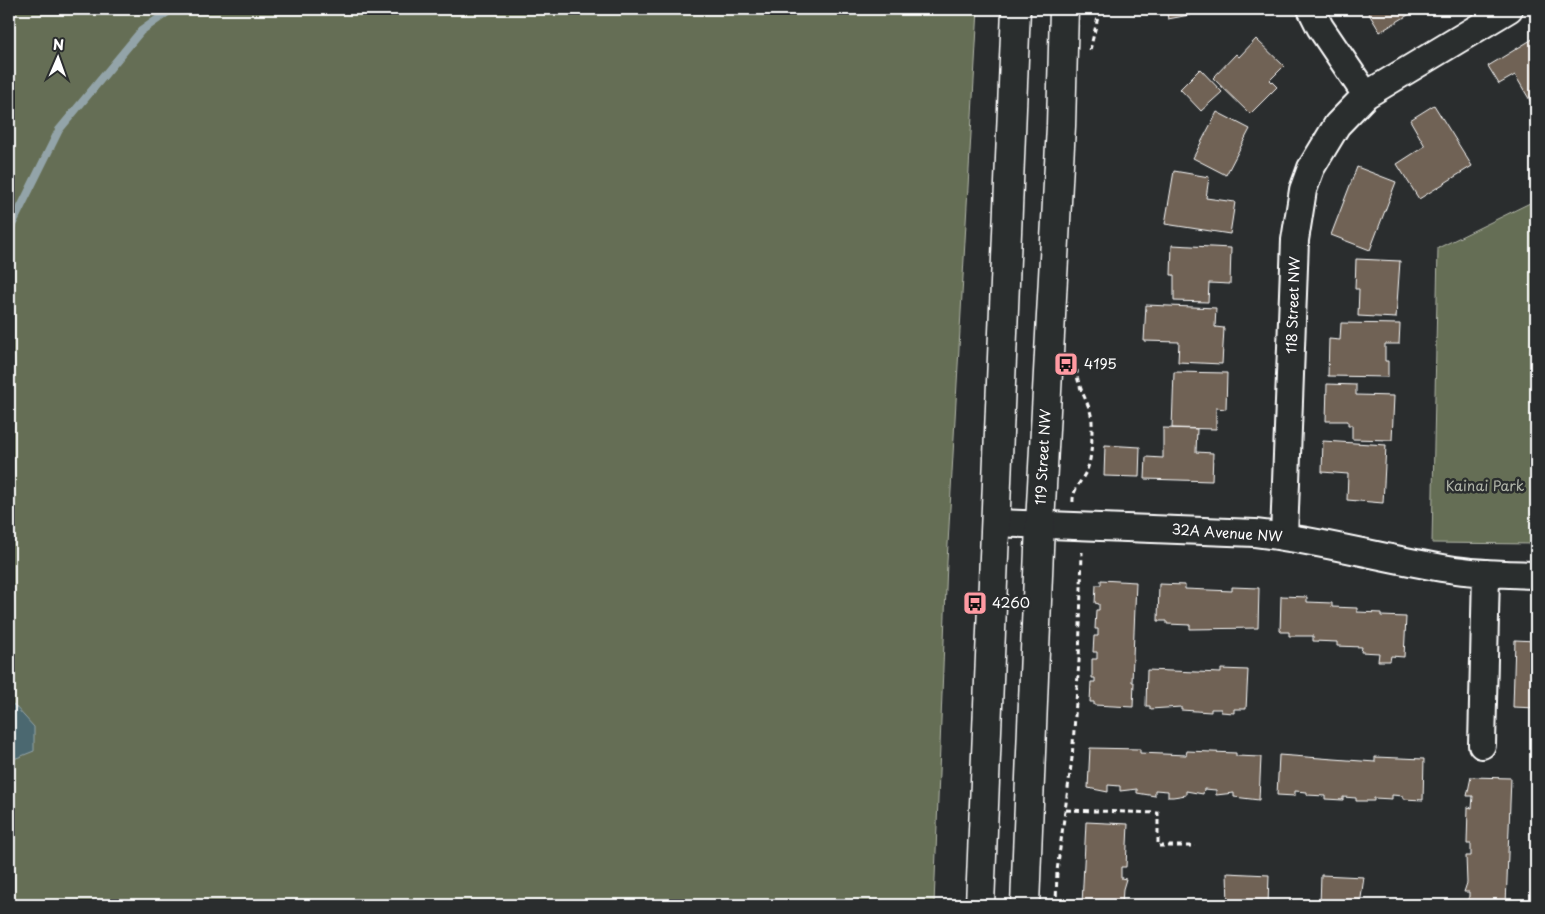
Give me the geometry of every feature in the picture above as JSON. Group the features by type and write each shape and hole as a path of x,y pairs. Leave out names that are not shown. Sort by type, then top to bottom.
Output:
{"main road":[{"path":"980,905 1016,9"},
{"name":"119 Street NW","path":"1025,905 1040,524 1061,126 1064,9"}],"street":[{"path":"1310,9 1320,28 1366,95"},
{"name":"118 Street NW","path":"1284,536 1298,214 1303,190 1323,146 1350,109 1366,95 1509,9"},
{"name":"32A Avenue NW","path":"995,523 1284,536 1447,569 1486,574 1536,575"},
{"path":"1482,745 1486,574"}],"path":[{"path":"1089,54 1100,9"},
{"path":"1073,496 1088,466 1092,423 1087,399 1076,377 1077,367"},
{"path":"1056,905 1057,871 1066,810 1079,661 1083,557"},
{"path":"1066,810 1158,813 1158,846 1194,846"}],"green space":[{"path":"9,9 978,9 947,562 934,905 9,905"},
{"name":"Kainai Park","path":"1534,201 1536,205 1536,544 1432,543 1438,248"}],"water":[{"path":"9,702 34,727 34,751 9,761"}],"building":[{"path":"1166,9 1204,9 1205,12 1168,19"},
{"path":"1366,9 1418,9 1380,32"},
{"path":"1536,37 1536,98 1531,102 1515,75 1499,84 1488,66"},
{"path":"1256,39 1284,66 1270,80 1277,87 1250,114 1213,78 1236,54 1239,57"},
{"path":"1200,69 1222,92 1201,111 1180,89"},
{"path":"1434,105 1472,166 1419,199 1397,164 1425,146 1410,120"},
{"path":"1217,112 1250,129 1226,175 1193,158"},
{"path":"1357,167 1396,182 1370,250 1331,235"},
{"path":"1174,171 1209,177 1206,198 1235,202 1230,234 1165,224"},
{"path":"1172,245 1231,248 1230,284 1209,283 1208,302 1174,301 1174,275 1171,275"},
{"path":"1356,259 1400,261 1396,318 1358,316 1359,289 1355,289"},
{"path":"1146,305 1216,308 1215,327 1224,328 1222,364 1178,362 1179,342 1144,341"},
{"path":"1341,323 1400,324 1399,344 1385,344 1385,361 1388,361 1388,377 1328,376 1329,339 1340,340"},
{"path":"1174,372 1227,373 1226,409 1216,408 1216,429 1172,428"},
{"path":"1327,384 1356,385 1356,395 1394,396 1392,440 1352,439 1352,425 1348,425 1348,421 1326,421"},
{"path":"1163,428 1197,429 1196,452 1213,453 1212,481 1145,479 1146,457 1163,458"},
{"path":"1323,441 1386,445 1383,503 1347,500 1348,474 1322,472"},
{"path":"1105,445 1140,447 1139,477 1104,476"},
{"path":"1101,580 1136,582 1132,682 1134,682 1133,707 1094,705 1094,702 1090,702 1091,682 1095,682 1095,678 1092,678 1092,659 1097,659 1097,652 1093,652 1094,636 1098,636 1098,629 1095,629 1096,610 1099,610 1099,604 1095,603 1096,585 1101,585"},
{"path":"1159,584 1185,585 1185,589 1232,591 1232,587 1259,588 1258,628 1190,629 1190,625 1167,624 1167,621 1158,621"},
{"path":"1281,596 1307,597 1307,602 1332,603 1332,607 1357,608 1357,612 1381,613 1381,616 1406,617 1404,657 1391,656 1390,661 1378,661 1379,653 1361,652 1362,647 1337,646 1337,642 1313,641 1313,636 1289,636 1289,632 1280,632"},
{"path":"1515,640 1536,641 1536,708 1513,707"},
{"path":"1221,669 1248,670 1246,709 1234,709 1234,713 1221,712 1221,709 1211,709 1211,712 1181,710 1181,707 1150,709 1150,706 1146,706 1147,670 1221,673"},
{"path":"1090,748 1140,749 1140,753 1186,755 1187,751 1236,753 1236,756 1261,757 1259,800 1234,797 1234,793 1216,795 1216,790 1204,789 1203,794 1186,791 1186,795 1168,797 1168,791 1155,790 1155,796 1137,793 1137,789 1120,791 1120,786 1108,785 1108,792 1088,788"},
{"path":"1279,755 1375,762 1375,757 1424,759 1423,800 1403,799 1403,796 1392,795 1392,799 1374,798 1374,801 1356,801 1356,798 1343,797 1343,800 1325,799 1325,796 1307,795 1307,792 1295,791 1295,796 1277,795"},
{"path":"1471,777 1511,778 1506,905 1469,905 1469,892 1464,892 1467,883 1466,856 1471,856 1471,844 1467,844 1468,807 1472,808 1473,796 1467,796"},
{"path":"1086,822 1128,824 1126,867 1121,867 1121,878 1126,879 1122,905 1082,905"},
{"path":"1227,873 1269,875 1268,905 1228,905"},
{"path":"1321,875 1364,877 1360,905 1320,905"}],"waterway":[{"path":"9,231 59,130 141,31 172,9"}],"place":[{"name":"4195","path":"1066,364"},
{"name":"4260","path":"975,603"}]}
